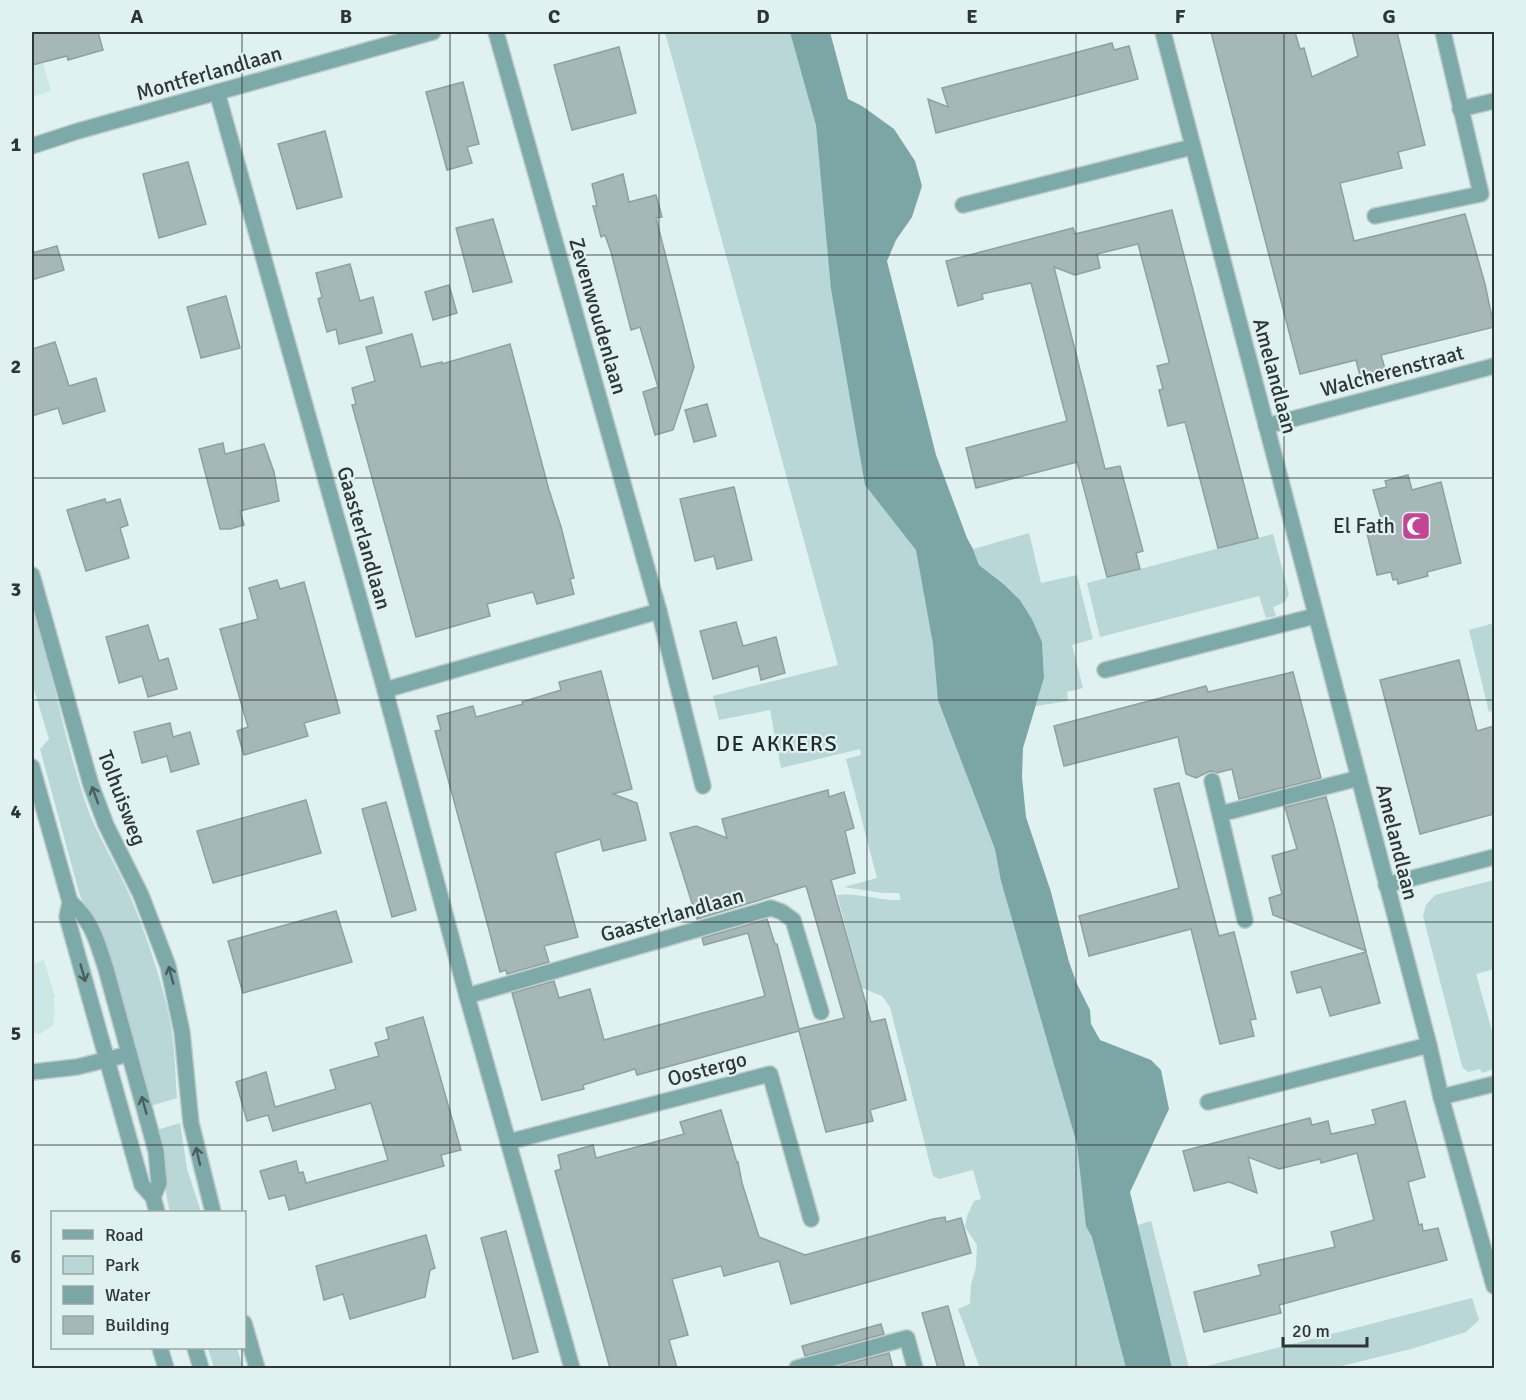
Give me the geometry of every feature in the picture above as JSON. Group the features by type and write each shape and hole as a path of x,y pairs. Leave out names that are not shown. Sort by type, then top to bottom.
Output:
{"street":[{"name":"Montferlandlaan","path":"32,146 433,32"},
{"name":"Zevenwoudenlaan","path":"496,32 659,611 703,786"},
{"name":"Amelandlaan","path":"1163,32 1315,616 1328,656 1441,1097 1494,1286"},
{"path":"1375,216 1481,194 1443,32"},
{"name":"Gaasterlandlaan","path":"217,92 572,1368"},
{"path":"1460,109 1494,101"},
{"path":"963,205 1192,147"},
{"name":"Walcherenstraat","path":"1266,426 1494,366"},
{"name":"Tolhuisweg","path":"32,575 91,785 106,825 141,895 159,939 174,986 182,1032 191,1123 213,1211"},
{"path":"385,690 659,611"},
{"path":"1105,670 1315,616"},
{"path":"32,767 70,902 67,916 106,1060 142,1185 153,1197 157,1211"},
{"path":"1220,814 1359,778"},
{"path":"1212,781 1245,920"},
{"path":"1386,885 1494,857"},
{"path":"70,902 84,914 96,940 129,1054 156,1151 159,1183 153,1197"},
{"name":"Gaasterlandlaan","path":"467,996 771,908 793,920 821,1012"},
{"path":"1208,1102 1429,1045"},
{"path":"32,1072 64,1069 129,1054"},
{"name":"Oostergo","path":"508,1142 770,1074 811,1220"},
{"path":"1441,1097 1494,1084"},
{"path":"246,1330 257,1368"},
{"path":"797,1368 907,1338 915,1368"},
{"path":"161,1349 166,1368"},
{"path":"196,1349 201,1368"}],"shaded area":[{"path":"32,32 34,32 51,91 32,97"},
{"path":"44,960 55,997 53,998 55,1010 53,1025 40,1034 32,1033 32,964"}],"green space":[{"path":"665,32 825,32 1164,1368 980,1368 958,1309 970,1304 971,1285 976,1267 977,1245 965,1227 974,1201 981,1199 973,1170 939,1179 933,1176 890,1007 882,996 862,988 837,895 901,900 899,893 844,887 877,878 846,759 861,755 860,749 781,768 770,710 719,720 713,696 838,665"},
{"path":"1029,533 1041,583 1077,575 1093,639 1072,645 1083,688 1067,692 1068,701 1036,706 1044,678 1042,642 1032,619 1020,600 1006,585 979,565 973,549"},
{"path":"1273,534 1289,594 1285,602 1273,607 1276,616 1266,618 1259,596 1100,637 1087,583"},
{"path":"32,609 85,801 136,911 153,958 170,1021 177,1098 150,1106 98,928 80,896 40,749 49,739 32,683"},
{"path":"1494,623 1494,710 1489,712 1469,630"},
{"path":"1494,880 1494,969 1476,974 1494,1038 1494,1069 1482,1073 1480,1069 1468,1072 1463,1068 1461,1062 1423,916 1426,905 1435,895"},
{"path":"180,1123 187,1169 201,1211 170,1211 157,1130"},
{"path":"1151,1221 1189,1368 1172,1368 1138,1225"},
{"path":"1472,1298 1479,1320 1466,1332 1411,1349 1333,1368 1199,1368"},
{"path":"208,1349 237,1349 243,1368 214,1368"}],"water":[{"path":"790,32 830,32 848,99 894,129 915,161 922,186 912,217 896,240 887,261 936,455 979,565 1020,600 1032,619 1042,642 1044,678 1023,748 1022,777 1026,817 1051,892 1069,962 1090,1010 1091,1024 1100,1040 1151,1060 1161,1070 1169,1109 1130,1192 1172,1368 1126,1368 1092,1237 1086,1226 1077,1144 1001,881 995,849 938,700 933,644 916,550 865,485 831,289 816,125"}],"building":[{"path":"32,32 98,32 103,50 68,60 67,56 32,65"},
{"path":"1211,32 1295,32 1300,49 1304,48 1312,77 1358,56 1352,32 1397,32 1425,145 1398,152 1402,168 1340,183 1354,241 1465,214 1485,284 1494,327 1381,355 1385,369 1360,376 1356,360 1300,374"},
{"path":"1112,43 1114,50 1129,46 1138,79 936,133 928,99 948,107 942,88"},
{"path":"619,47 636,113 572,130 554,65"},
{"path":"463,82 479,144 467,147 472,163 447,170 426,92"},
{"path":"325,131 342,197 297,209 278,144"},
{"path":"188,162 206,224 159,238 143,174"},
{"path":"623,174 629,202 656,195 662,217 656,218 694,367 673,430 655,435 643,392 658,387 640,327 631,330 611,252 605,235 601,237 593,206 597,206 592,184"},
{"path":"1172,210 1258,538 1218,548 1185,422 1168,426 1159,390 1163,389 1157,366 1169,363 1169,361 1138,244 1097,254 1100,268 1075,275 1054,267 1105,469 1120,466 1143,551 1136,553 1140,569 1107,577 1077,462 976,488 966,448 1067,421 1031,283 982,294 983,299 958,306 946,261 1073,228 1075,234"},
{"path":"493,219 512,282 473,292 456,228"},
{"path":"57,246 64,270 32,280 32,253"},
{"path":"350,264 360,301 373,297 382,333 339,344 336,329 327,332 318,299 322,297 316,273"},
{"path":"449,285 457,313 433,320 425,292"},
{"path":"226,296 240,348 201,358 187,307"},
{"path":"412,334 421,367 442,362 442,364 510,344 561,527 574,578 570,579 574,594 537,604 533,592 487,604 490,616 416,637 352,405 356,404 352,388 375,381 366,347"},
{"path":"55,342 69,386 96,378 105,411 63,424 58,408 32,416 32,349"},
{"path":"707,404 716,436 694,442 685,410"},
{"path":"223,443 225,454 264,444 274,472 279,501 240,511 244,525 230,529 220,529 199,449"},
{"name":"El Fath","path":"1408,475 1412,490 1441,482 1461,563 1427,572 1428,576 1398,584 1397,579 1393,580 1391,572 1377,575 1367,533 1380,530 1378,519 1381,518 1373,490 1387,487 1385,481"},
{"path":"734,487 752,560 717,569 714,556 695,561 680,499"},
{"path":"105,499 106,503 120,499 128,525 120,528 129,558 86,571 67,510"},
{"path":"277,580 280,589 304,582 340,713 304,723 308,736 244,755 237,731 248,727 220,629 258,619 249,588"},
{"path":"736,622 743,646 776,637 785,673 761,680 758,666 713,679 700,631"},
{"path":"148,625 159,661 168,658 177,689 148,697 142,676 119,683 106,637"},
{"path":"1459,660 1477,731 1494,726 1494,814 1420,834 1380,680"},
{"path":"601,671 632,789 613,794 637,803 646,840 603,851 600,839 555,853 578,937 544,946 549,962 507,974 506,970 500,972 435,731 441,730 437,716 473,706 476,717 523,704 522,702 561,690 559,682"},
{"path":"1293,672 1321,778 1239,799 1232,769 1217,773 1210,771 1196,778 1186,774 1178,737 1064,766 1054,726 1206,686 1208,692"},
{"path":"170,723 173,737 190,732 199,764 171,772 167,756 142,763 134,732"},
{"path":"1179,783 1219,936 1234,932 1256,1019 1250,1020 1254,1036 1220,1044 1191,929 1089,956 1079,916 1179,888 1154,789"},
{"path":"828,790 829,797 844,792 854,828 845,831 855,873 831,880 871,1022 885,1019 906,1100 870,1110 873,1121 826,1132 799,1031 637,1075 635,1069 583,1085 584,1089 542,1100 512,993 554,981 559,998 590,989 604,1040 765,996 748,933 704,945 702,938 767,919 775,944 777,944 799,1029 844,1018 806,886 697,919 670,833 696,826 727,838 722,819"},
{"path":"1326,797 1366,951 1273,915 1269,898 1282,894 1272,856 1297,849 1285,807"},
{"path":"306,800 321,853 213,883 197,831"},
{"path":"386,802 416,910 392,917 362,809"},
{"path":"336,911 352,962 243,993 228,941"},
{"path":"1366,952 1380,1003 1330,1016 1321,987 1297,993 1291,972"},
{"path":"423,1017 461,1150 441,1155 444,1166 289,1210 285,1195 269,1199 260,1171 296,1161 299,1173 303,1172 306,1183 388,1160 371,1103 273,1131 268,1115 247,1121 236,1082 266,1072 275,1107 336,1089 330,1070 379,1056 375,1043 389,1039 386,1028"},
{"path":"1405,1101 1425,1177 1408,1182 1419,1225 1422,1224 1423,1231 1438,1228 1447,1260 1279,1305 1281,1313 1204,1332 1194,1292 1261,1275 1258,1265 1335,1247 1331,1232 1374,1220 1357,1153 1321,1163 1320,1159 1279,1169 1248,1157 1257,1193 1229,1182 1194,1191 1183,1151 1310,1118 1312,1125 1328,1121 1331,1134 1376,1124 1372,1110"},
{"path":"721,1110 759,1237 805,1255 933,1219 945,1217 946,1222 961,1218 971,1253 791,1304 779,1261 724,1276 721,1266 672,1279 688,1335 669,1340 677,1368 610,1368 555,1171 561,1169 558,1155 593,1145 596,1158 684,1134 680,1122"},
{"path":"506,1231 538,1352 513,1359 481,1238"},
{"path":"426,1235 435,1268 430,1270 425,1297 350,1319 343,1294 324,1300 316,1266"},
{"path":"948,1306 965,1368 938,1368 922,1313"},
{"path":"881,1324 884,1334 805,1356 802,1346"},
{"path":"889,1353 893,1368 832,1368"}],"place":[{"name":"El Fath","path":"1416,526"}],"district":[{"name":"DE AKKERS","path":"777,743"}]}
